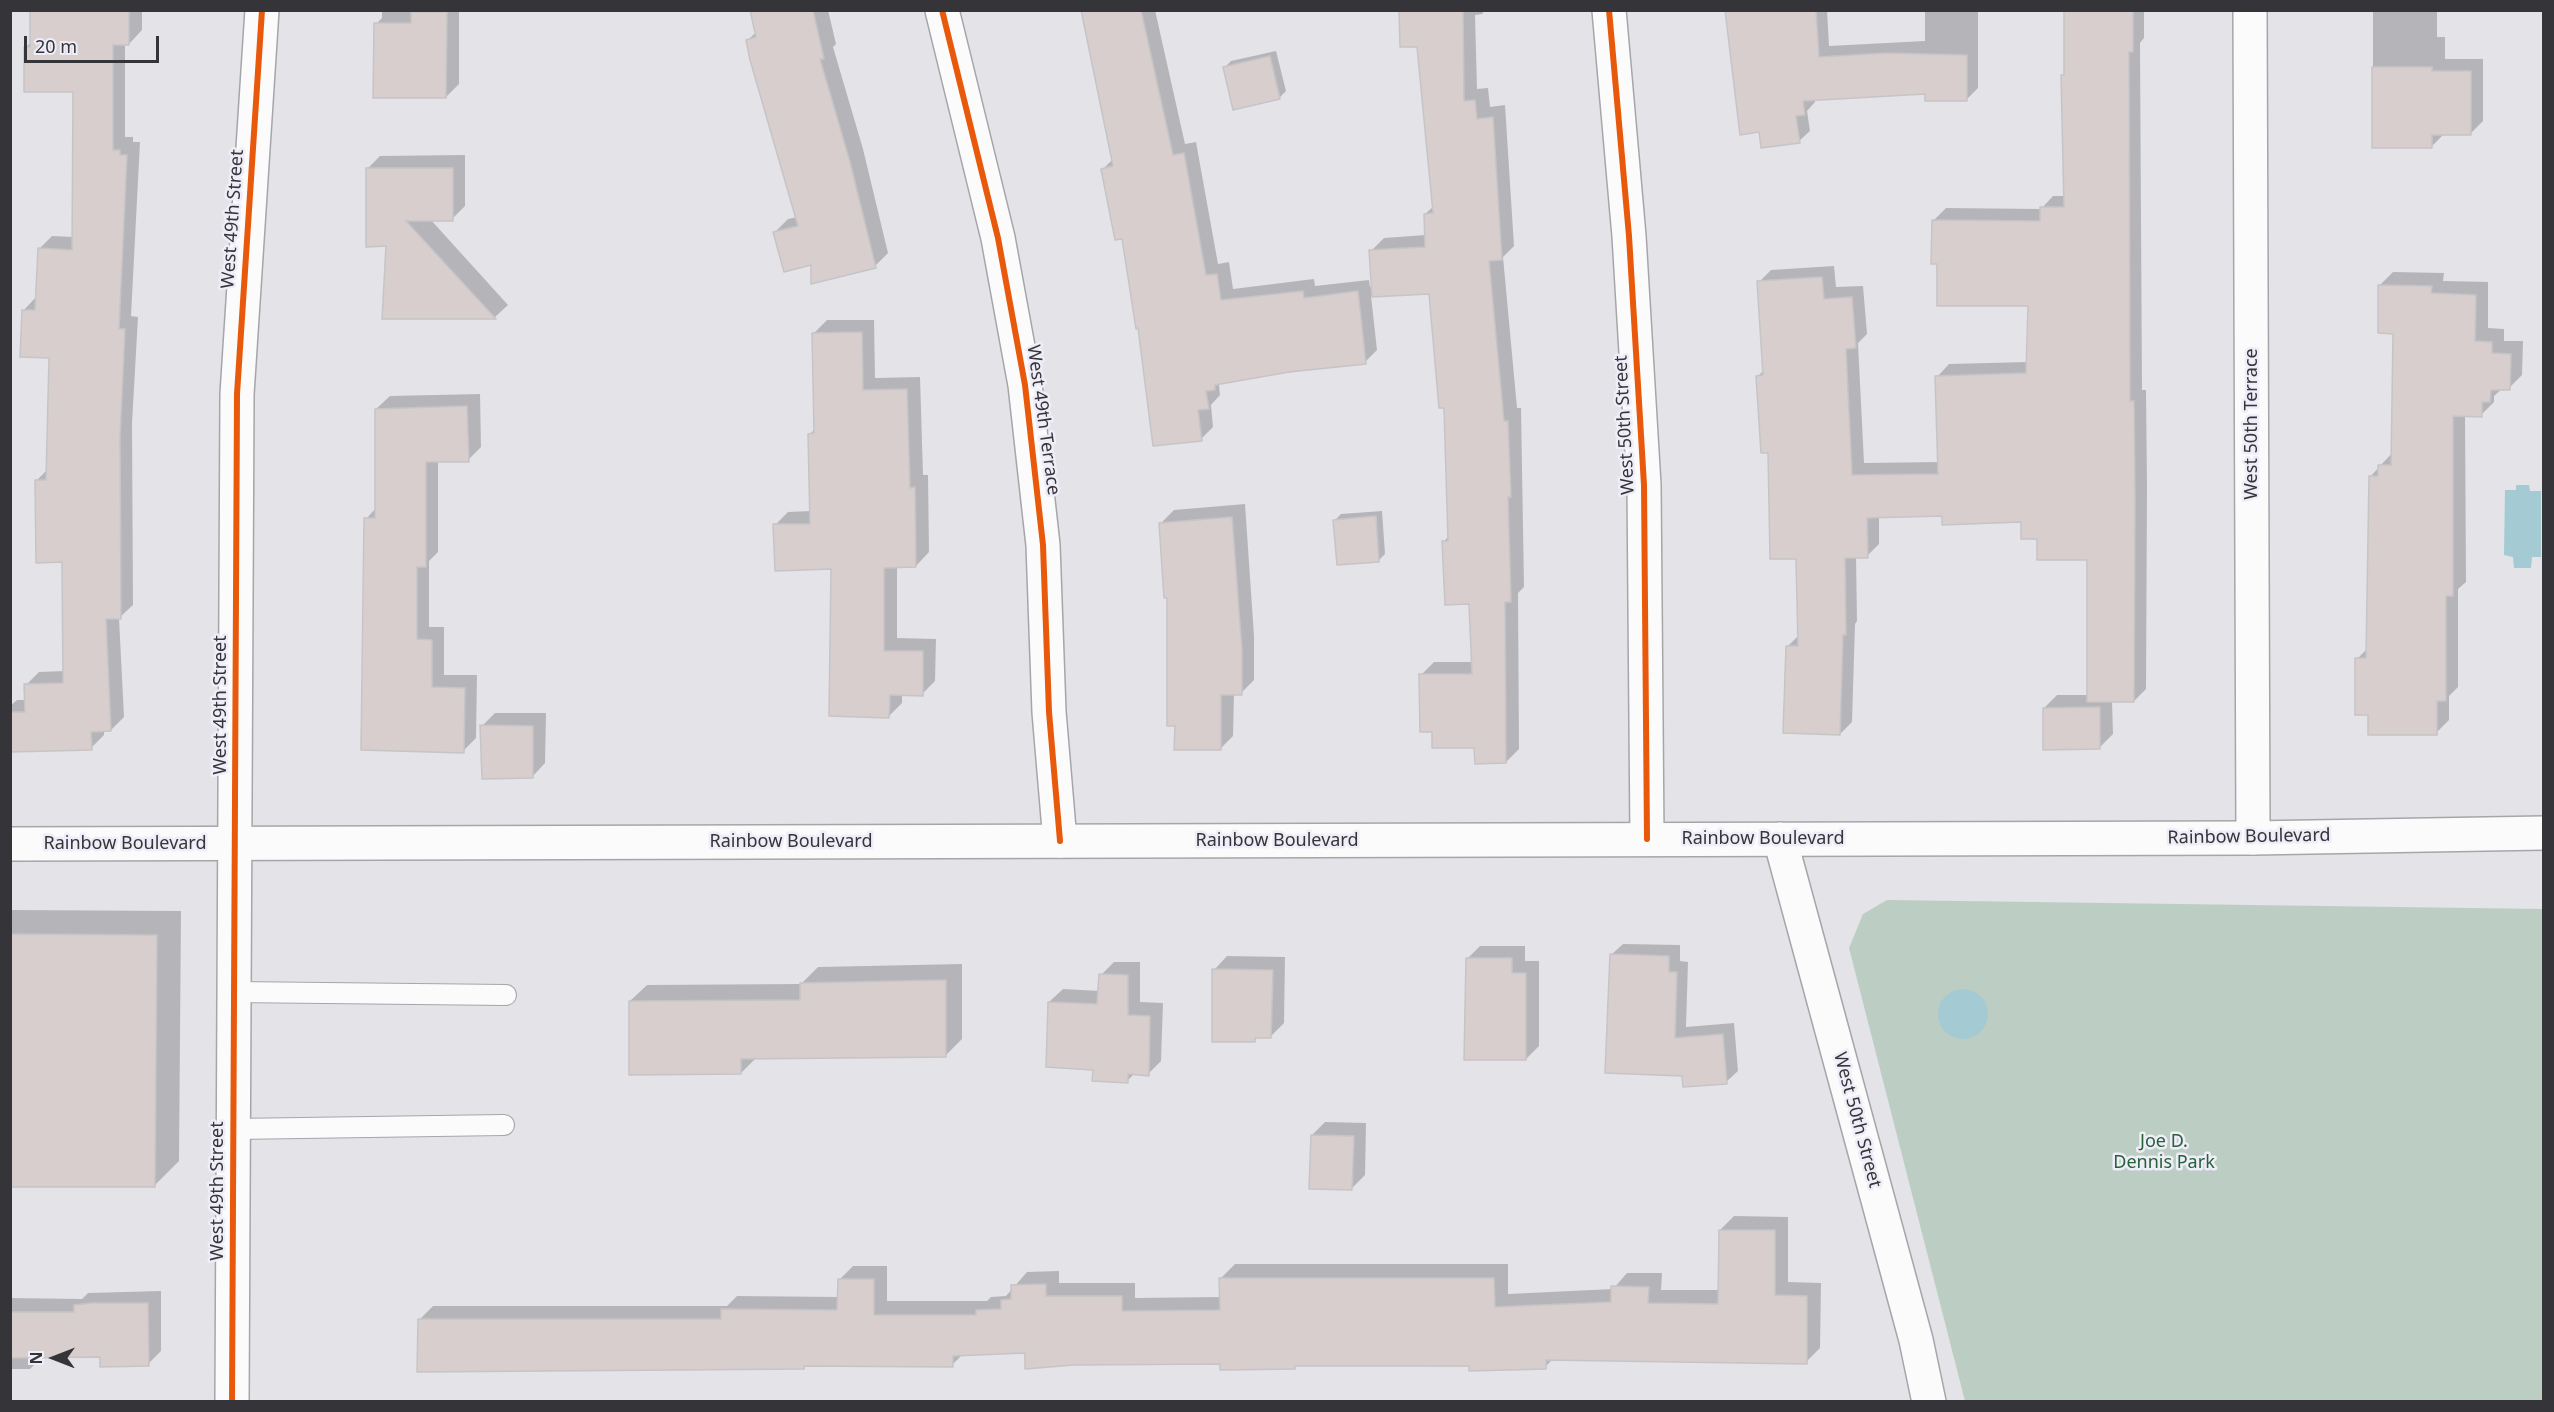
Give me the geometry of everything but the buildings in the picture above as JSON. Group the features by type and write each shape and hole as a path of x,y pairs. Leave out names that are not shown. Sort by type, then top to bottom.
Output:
{"street":[{"name":"West 49th Street","path":"232,1401 237,394 262,10"},
{"name":"West 49th Terrace","path":"942,10 998,238 1025,385 1043,545 1049,712 1060,841"},
{"name":"West 50th Street","path":"1609,10 1629,236 1644,485 1647,840"},
{"name":"West 50th Terrace","path":"2250,10 2253,838"},
{"name":"Rainbow Boulevard","path":"10,844 2253,838 2544,832"},
{"name":"West 50th Street","path":"1780,839 1916,1340 1929,1401"}],"lane":[{"path":"234,992 506,995"},
{"path":"234,1129 504,1125"}],"green space":[{"name":"Joe D. Dennis Park","path":"1887,900 2543,909 2543,1401 1965,1401 1849,948 1863,914"}],"water":[{"path":"2516,485 2529,485 2530,491 2541,491 2541,557 2532,557 2531,568 2514,568 2513,557 2504,555 2505,490 2516,490"},
{"path":"1963,989 1981,996 1988,1014 1981,1032 1963,1039 1945,1032 1938,1014 1945,996"}],"cycle path":[{"path":"232,1402 237,394 262,10"},
{"path":"942,10 998,238 1025,385 1043,545 1049,712 1060,841"},
{"path":"1609,10 1629,236 1644,485 1647,839"}]}
